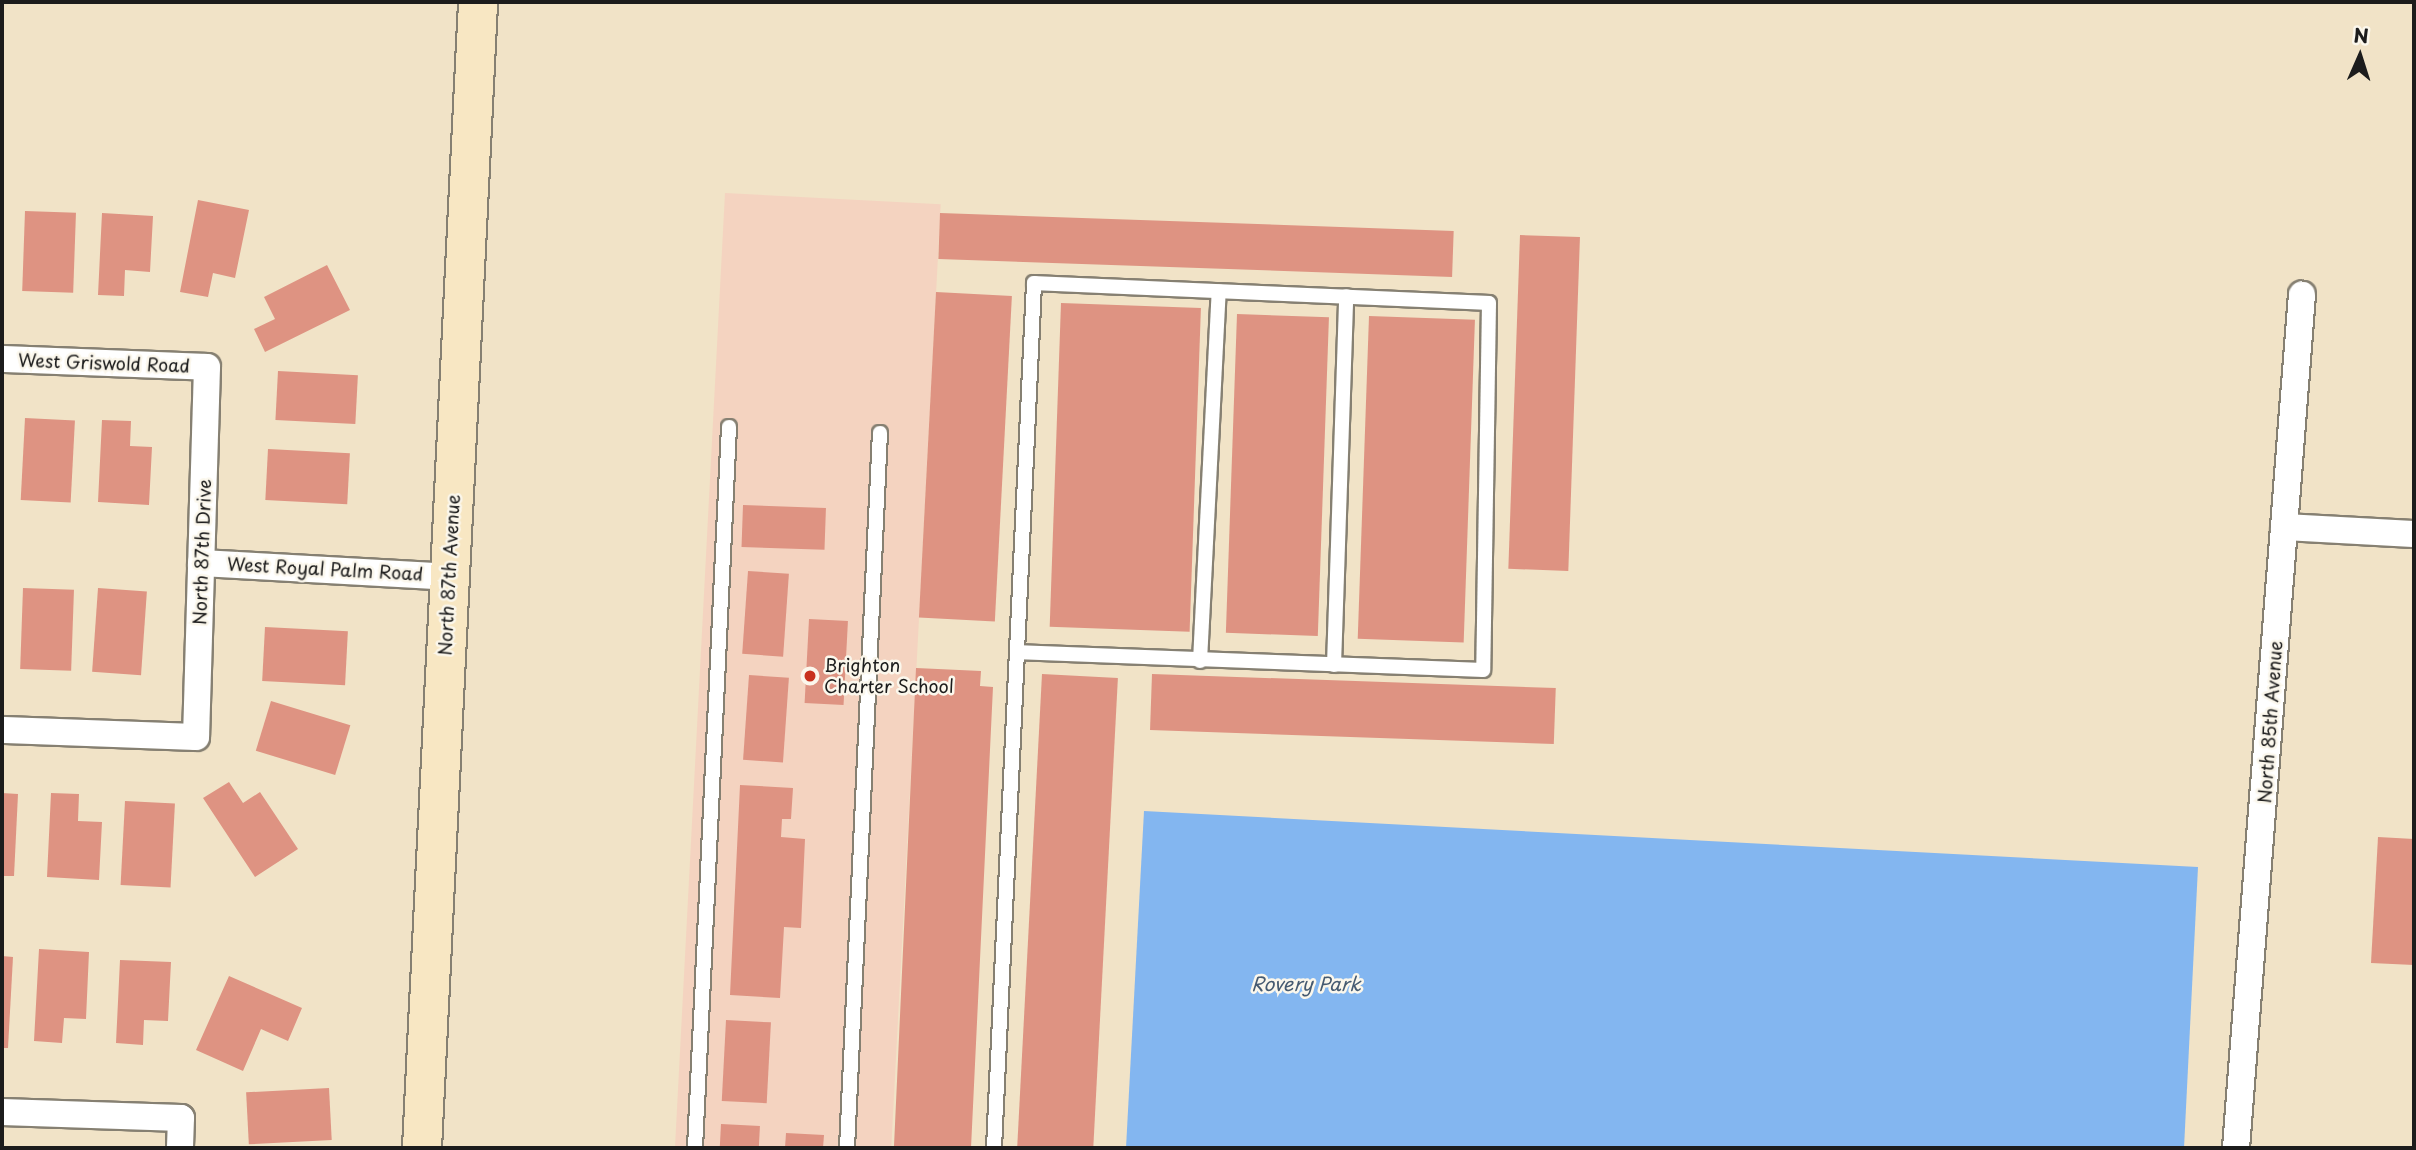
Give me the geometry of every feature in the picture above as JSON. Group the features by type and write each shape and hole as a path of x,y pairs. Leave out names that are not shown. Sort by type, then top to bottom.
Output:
{"street":[{"name":"North 87th Avenue","path":"422,1148 478,2"},
{"name":"North 85th Avenue","path":"2236,1148 2302,295"},
{"name":"West Griswold Road","path":"2,359 207,367"},
{"name":"North 87th Drive","path":"2,730 197,737 207,367"},
{"path":"2284,527 2414,534"},
{"name":"West Royal Palm Road","path":"201,563 449,577"},
{"path":"2,1112 181,1118 180,1148"}],"lane":[{"path":"994,1148 1021,652 1034,283 1489,303 1483,670 1021,652"},
{"path":"1200,661 1219,291"},
{"path":"1334,665 1346,296"},
{"path":"695,1148 729,426"},
{"path":"847,1148 880,433"}],"shaded area":[{"name":"Brighton Charter School","path":"725,193 941,204 891,1148 675,1148"}],"water":[{"name":"Rovery Park","path":"1144,811 2198,867 2184,1148 1126,1148"}],"building":[{"path":"198,200 249,210 235,278 213,273 208,297 180,292"},
{"path":"25,211 76,213 73,293 22,291"},
{"path":"102,213 153,216 150,272 125,270 124,296 98,295"},
{"path":"940,213 1454,231 1452,277 938,259"},
{"path":"1520,235 1580,237 1568,571 1508,569"},
{"path":"327,265 350,310 265,352 254,329 275,319 264,297"},
{"path":"936,292 1012,296 995,622 919,618"},
{"path":"1061,303 1201,308 1190,632 1050,627"},
{"path":"1237,314 1329,317 1318,636 1226,633"},
{"path":"1369,316 1475,320 1464,643 1358,639"},
{"path":"278,371 358,375 355,424 275,420"},
{"path":"25,418 75,421 71,503 21,500"},
{"path":"102,420 131,421 130,446 152,447 149,505 98,502"},
{"path":"268,449 350,453 347,504 265,500"},
{"path":"743,505 826,508 824,550 742,547"},
{"path":"748,571 789,574 783,657 742,654"},
{"path":"23,588 74,590 71,671 20,669"},
{"path":"98,588 147,591 141,675 92,672"},
{"path":"809,619 848,621 844,705 805,703"},
{"path":"265,627 348,631 345,685 262,681"},
{"path":"916,668 981,671 980,686 993,687 971,1148 894,1146"},
{"path":"1042,674 1118,678 1093,1148 1017,1148"},
{"path":"1152,674 1556,688 1554,744 1150,730"},
{"path":"749,675 789,678 783,763 743,760"},
{"path":"271,701 350,725 335,775 256,751"},
{"path":"229,782 243,803 260,792 298,849 255,877 203,798"},
{"path":"740,785 793,788 791,819 782,819 781,837 805,839 801,928 784,927 780,998 730,995"},
{"path":"2,793 18,794 14,876 2,876"},
{"path":"51,793 79,794 78,821 102,822 99,880 47,877"},
{"path":"125,801 175,804 171,888 121,885"},
{"path":"2378,837 2414,839 2414,965 2371,963"},
{"path":"39,949 89,952 86,1019 64,1018 62,1043 34,1041"},
{"path":"2,956 13,957 8,1048 2,1048"},
{"path":"120,960 171,962 168,1021 144,1020 143,1045 116,1043"},
{"path":"229,976 302,1008 288,1041 261,1029 243,1071 196,1050"},
{"path":"726,1020 771,1022 767,1103 722,1101"},
{"path":"329,1088 332,1140 249,1144 246,1092"},
{"path":"721,1124 760,1126 759,1148 720,1148"},
{"path":"786,1133 824,1135 823,1148 785,1148"}],"place":[{"name":"Brighton Charter School","path":"810,676"}]}
